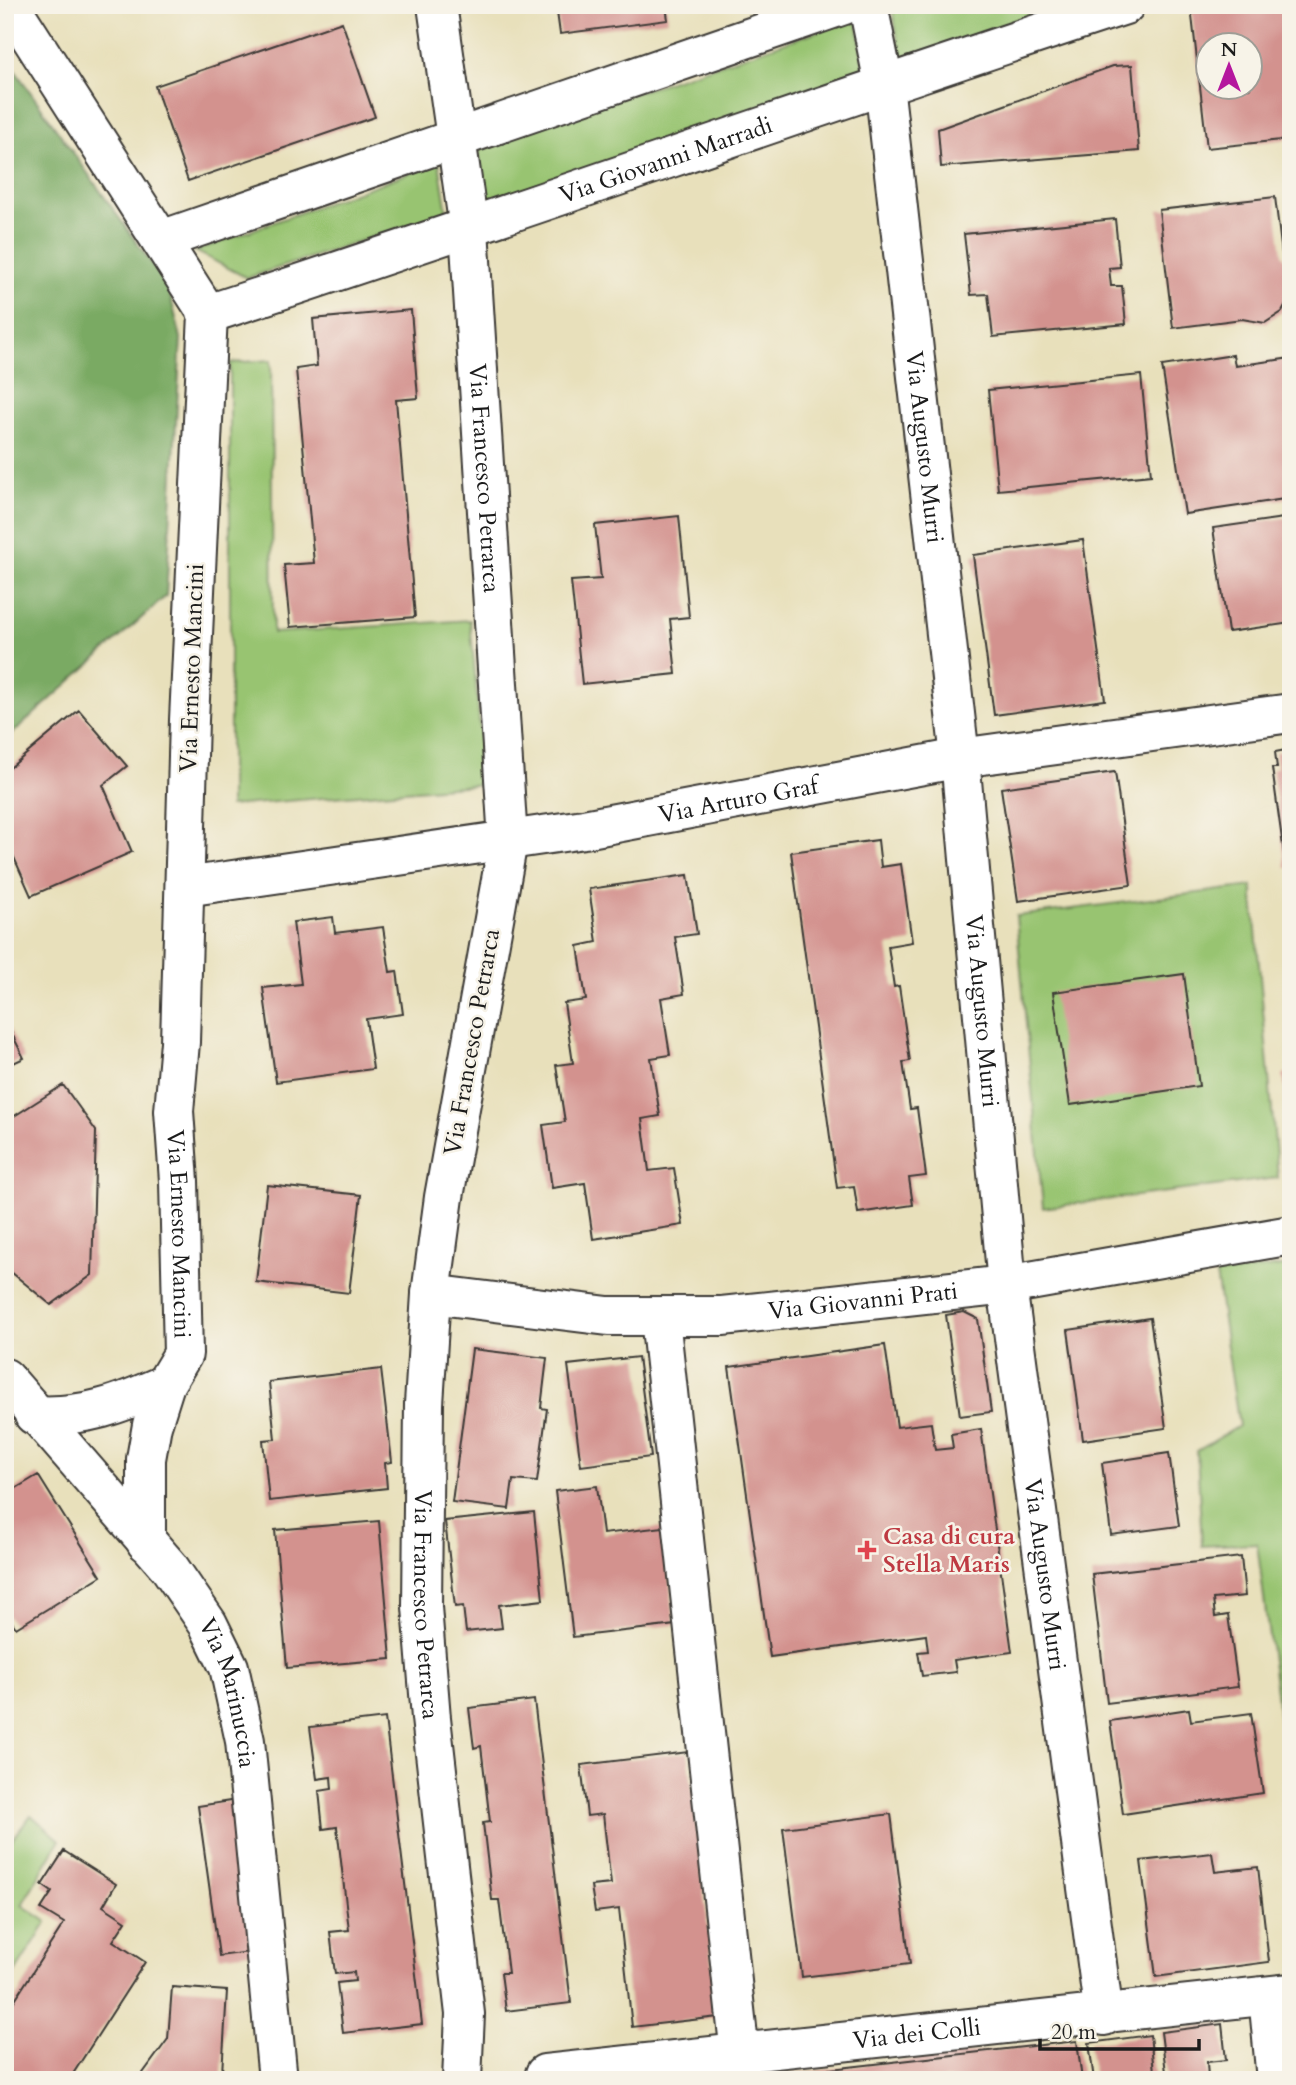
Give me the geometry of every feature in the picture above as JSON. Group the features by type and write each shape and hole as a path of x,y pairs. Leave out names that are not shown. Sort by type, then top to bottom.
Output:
{"street":[{"path":"10,5 208,314"},
{"name":"Via Francesco Petrarca","path":"437,5 469,229 508,841 444,1197 431,1294 424,1404 422,1607 431,1718 465,2014 463,2080"},
{"path":"161,240 844,5"},
{"name":"Via Augusto Murri","path":"868,5 884,84 960,758 1007,1285 1104,2015"},
{"name":"Via Giovanni Marradi","path":"208,314 469,229 884,84 1125,5"},
{"name":"Via Ernesto Mancini","path":"146,1542 146,1459 152,1425 165,1384 183,1354 174,1111 208,314"},
{"name":"Via Arturo Graf","path":"185,887 508,841 960,758 1291,713"},
{"name":"Via Giovanni Prati","path":"431,1294 608,1316 660,1318 788,1310 1007,1285 1291,1235"},
{"path":"660,1318 740,2054"},
{"name":"Via Marinuccia","path":"5,1378 34,1415 169,1567 208,1624 229,1667 245,1741 278,2080"},
{"path":"34,1415 97,1411 117,1406 165,1384"},
{"path":"1276,2080 1279,1995"},
{"name":"Via dei Colli","path":"545,2074 1279,1995"}],"green space":[{"path":"1068,5 901,60 892,7"},
{"path":"857,18 865,77 485,202 478,146"},
{"path":"5,56 168,287 181,338 166,596 5,740"},
{"path":"439,162 447,213 247,278 195,251"},
{"path":"271,360 273,633 470,620 485,784 230,806 230,363"},
{"path":"1252,886 1278,1178 1043,1208 1016,916"},
{"path":"1291,1265 1290,1802 1257,1543 1202,1546 1197,1451 1239,1426 1216,1274"},
{"path":"31,1815 60,1840 22,1905 47,1922 5,1988 5,1849"}],"building":[{"path":"556,5 666,5 668,20 560,34"},
{"path":"1284,5 1291,67 1291,139 1207,148 1202,102 1264,102 1264,32 1194,33 1191,7"},
{"path":"342,22 375,117 188,181 155,86"},
{"path":"1132,65 1139,151 941,167 938,129 1113,66"},
{"path":"1275,197 1282,254 1291,271 1291,296 1282,312 1265,323 1242,319 1173,328 1159,210"},
{"path":"1115,219 1120,267 1109,268 1111,286 1122,286 1126,324 993,337 988,294 971,295 964,234"},
{"path":"411,310 418,398 396,400 415,617 290,627 284,565 314,563 296,369 317,366 313,319"},
{"path":"1233,355 1235,366 1291,358 1291,498 1185,514 1162,366"},
{"path":"1141,375 1151,475 998,490 988,390"},
{"path":"679,516 689,617 670,619 676,674 582,684 571,581 601,579 595,525"},
{"path":"1291,517 1291,623 1228,632 1213,528"},
{"path":"1083,540 1105,700 994,715 973,555"},
{"path":"79,710 127,766 103,785 132,852 31,896 5,837 5,772"},
{"path":"1291,749 1291,867 1286,868 1272,768 1277,768 1275,752"},
{"path":"1115,772 1131,885 1018,901 1001,788"},
{"path":"878,840 881,867 901,864 912,942 888,946 894,987 899,986 910,1061 903,1062 910,1109 917,1108 926,1176 909,1178 913,1205 858,1213 854,1186 837,1188 791,852"},
{"path":"688,875 697,934 675,937 684,994 661,998 670,1055 651,1058 660,1116 642,1119 649,1171 674,1168 683,1225 593,1239 585,1183 552,1188 543,1125 565,1122 556,1065 573,1063 564,1003 586,1000 578,946 597,942 589,889"},
{"path":"333,917 335,933 383,927 390,972 397,971 403,1014 366,1019 373,1069 276,1082 263,988 301,984 293,922"},
{"path":"1184,974 1199,1086 1070,1105 1053,992"},
{"path":"5,1020 24,1058 5,1067"},
{"path":"1291,1073 1291,1120 1289,1120 1283,1074"},
{"path":"63,1085 96,1131 92,1275 51,1305 5,1267 5,1122"},
{"path":"267,1185 361,1195 349,1293 256,1282"},
{"path":"964,1312 978,1319 991,1412 960,1416 946,1315"},
{"path":"1150,1318 1166,1428 1083,1440 1068,1330"},
{"path":"885,1345 897,1427 931,1423 935,1450 953,1448 951,1434 981,1429 1012,1652 954,1660 956,1672 922,1676 918,1652 928,1651 926,1635 770,1657 729,1367"},
{"path":"472,1349 547,1358 541,1408 547,1409 537,1482 513,1480 509,1509 452,1502"},
{"path":"638,1357 651,1457 581,1466 568,1365"},
{"path":"381,1369 392,1462 385,1463 387,1488 269,1501 263,1440 275,1439 269,1382"},
{"path":"1169,1453 1179,1526 1111,1535 1102,1463"},
{"path":"38,1475 101,1576 16,1628 5,1612 5,1495"},
{"path":"597,1486 603,1534 663,1527 675,1625 573,1637 555,1491"},
{"path":"534,1512 543,1600 499,1605 502,1628 466,1632 463,1606 455,1607 445,1521"},
{"path":"379,1521 391,1659 287,1668 275,1530"},
{"path":"1241,1557 1245,1596 1213,1599 1215,1617 1228,1615 1238,1687 1107,1703 1092,1574"},
{"path":"534,1700 571,2003 506,2011 501,1973 508,1973 499,1900 492,1900 483,1823 490,1822 481,1746 474,1748 469,1708"},
{"path":"1189,1709 1191,1721 1251,1713 1263,1793 1123,1814 1110,1721"},
{"path":"385,1718 422,2024 343,2033 337,1983 355,1981 354,1972 335,1974 330,1932 349,1930 337,1827 323,1829 319,1791 332,1789 331,1777 317,1779 310,1727"},
{"path":"688,1752 718,2017 632,2027 619,1909 595,1912 591,1886 611,1884 603,1814 587,1816 581,1765"},
{"path":"237,1800 258,1951 219,1956 198,1806"},
{"path":"891,1814 910,1964 802,1977 783,1828"},
{"path":"64,1851 116,1884 103,1906 126,1921 113,1941 145,1962 69,2080 5,2080 5,2015 64,1923 41,1909 52,1892 42,1885"},
{"path":"1212,1853 1215,1872 1258,1867 1269,1962 1156,1977 1141,1861"},
{"path":"172,1987 227,1991 222,2073 218,2080 138,2080 168,2039"},
{"path":"1222,2024 1226,2060 1207,2062 1208,2078 1167,2080 1161,2032"},
{"path":"1150,2035 1155,2080 1094,2080 1089,2043"},
{"path":"1077,2041 1082,2080 752,2080 752,2078"}],"place":[{"name":"Casa di cura Stella Maris","path":"867,1550"}]}
